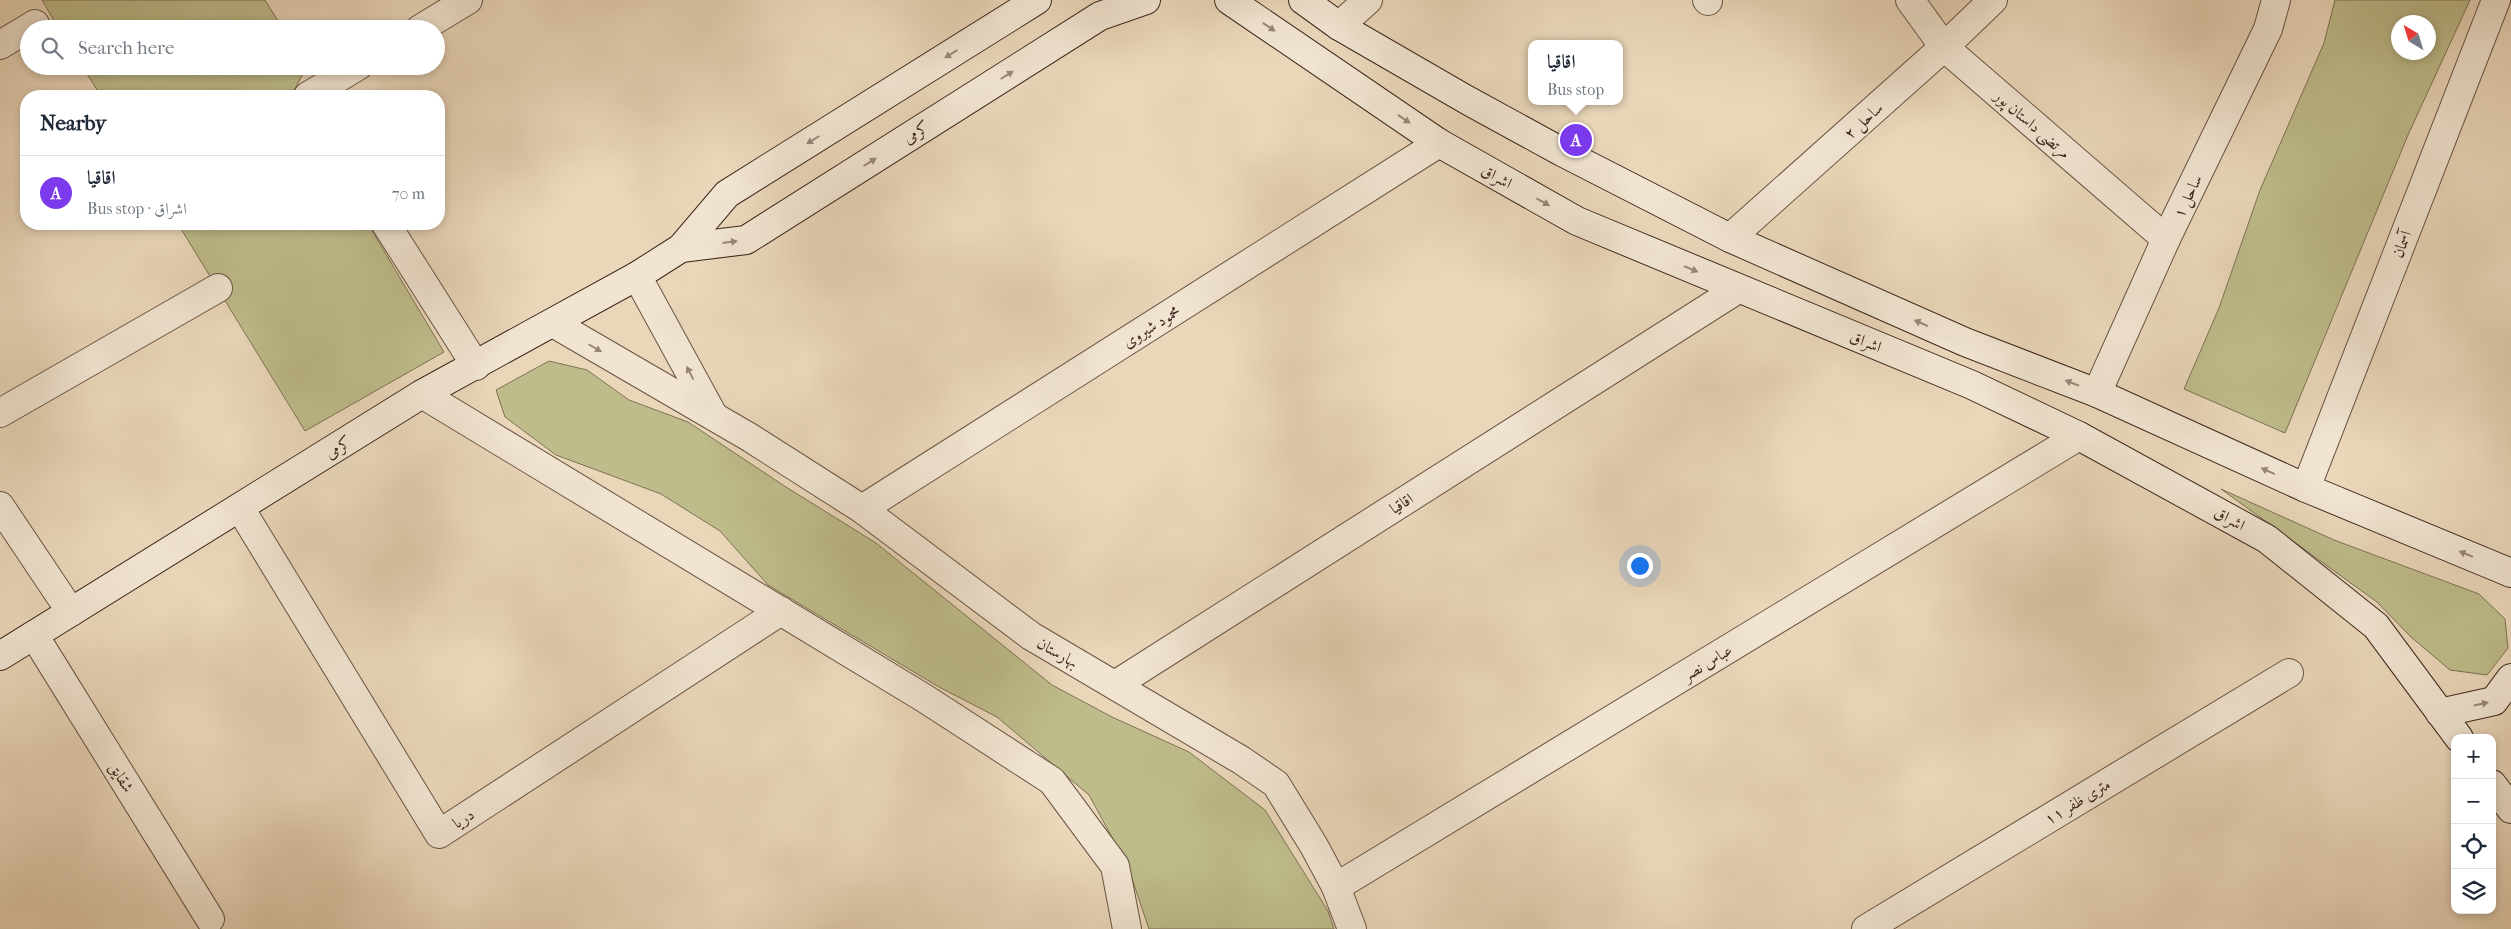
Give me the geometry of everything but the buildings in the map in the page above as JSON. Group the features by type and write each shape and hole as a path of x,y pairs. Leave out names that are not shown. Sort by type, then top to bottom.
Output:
{"street":[{"path":"435,20 468,0"},
{"name":"کرمی","path":"0,656 422,394 637,276 681,248 727,194 1037,0"},
{"name":"کرمی","path":"681,248 746,240 1100,16 1146,0"},
{"name":"اشراق","path":"1229,0 1439,143 1577,221 1972,385 2079,436 2267,539 2376,626 2455,734"},
{"path":"1303,0 1340,26 1562,152 1730,238 1965,342 2097,393 2306,488 2511,573"},
{"path":"1340,26 1368,0"},
{"name":"مرتضی داستان پور","path":"1910,0 1944,47 2166,239"},
{"name":"ساحل ۲","path":"1730,238 1944,47 1993,0"},
{"name":"ساحل ۱","path":"2097,393 2166,239 2268,29 2276,0"},
{"name":"آسمان","path":"2306,488 2496,0"},
{"path":"0,45 20,33"},
{"path":"318,90 343,75"},
{"name":"محمود شیروی","path":"862,509 1439,143"},
{"path":"390,230 476,366"},
{"path":"637,276 713,415"},
{"path":"0,414 218,288"},
{"name":"اقاقیا","path":"1115,685 1738,289"},
{"name":"بهارستان","path":"553,323 713,415 862,509 1031,636 1242,760 1276,784 1314,846 1336,887 1352,929"},
{"path":"422,394 924,698 1052,781 1115,866 1127,929"},
{"name":"عباس نصر","path":"1336,887 2079,436"},
{"path":"0,506 71,612"},
{"name":"دریا","path":"240,508 439,834 781,611"},
{"name":"شقایق","path":"34,635 210,919"},
{"name":"۱۱ متری ظفر","path":"1866,929 2289,673"},
{"path":"2440,712 2494,701 2511,678"},
{"path":"2496,789 2511,809"}],"shaded area":[{"path":"42,0 265,0 277,20 54,20"},
{"path":"2335,0 2470,0 2408,135 2285,433 2184,389 2219,308 2260,190 2324,43"},
{"path":"88,75 302,75 294,90 97,90"},
{"path":"182,230 372,230 444,352 305,431"},
{"path":"549,361 587,370 629,400 688,422 786,487 876,543 1052,685 1112,717 1189,752 1265,810 1328,911 1334,929 1149,929 1128,867 1089,795 997,717 939,687 768,585 720,531 661,494 556,455 505,417 496,390"},
{"path":"2221,489 2334,540 2479,594 2505,619 2508,648 2487,675 2450,670 2411,637 2377,602"}],"place":[{"name":"اقاقیا","path":"1576,140"}]}
